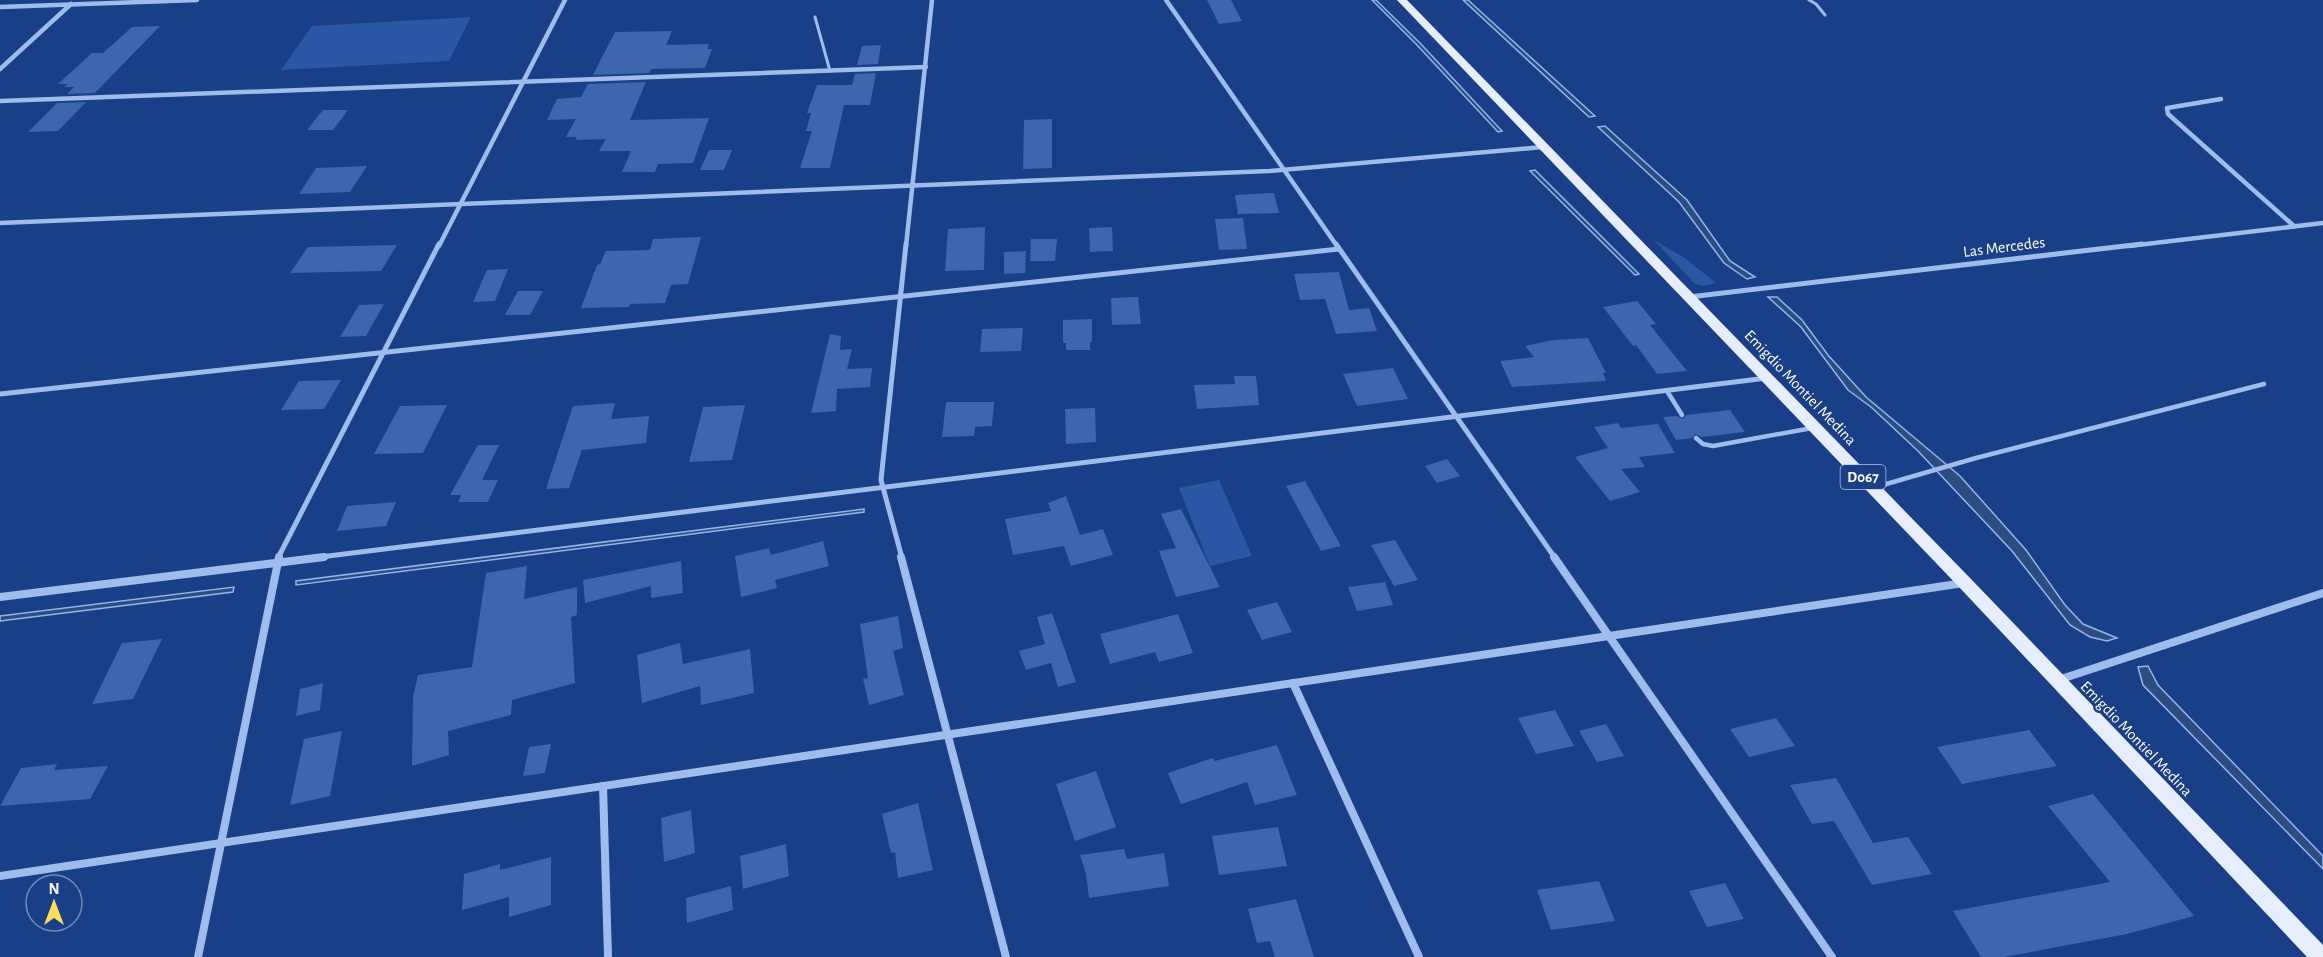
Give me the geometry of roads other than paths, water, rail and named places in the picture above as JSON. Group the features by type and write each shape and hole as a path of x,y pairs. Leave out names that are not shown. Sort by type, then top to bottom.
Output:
{"main road":[{"name":"Emigdio Montiel Medina","path":"1402,0 1965,583 2321,957"}],"street":[{"path":"0,69 75,0"},
{"path":"0,7 196,0"},
{"path":"198,957 276,562 565,0"},
{"path":"932,0 927,67 881,480 1006,957"},
{"path":"1166,0 1832,957"},
{"path":"0,101 927,67"},
{"path":"2221,99 2167,108 2168,114 2294,226"},
{"path":"0,223 1284,170 1543,147"},
{"name":"Las Mercedes","path":"1688,297 2323,222"},
{"path":"0,394 1339,249"},
{"path":"0,597 1767,378"},
{"path":"0,876 1965,583"},
{"path":"2057,680 2323,593"},
{"path":"1293,683 1419,957"},
{"path":"603,786 608,957"}],"lane":[{"path":"1809,0 1816,4 1824,15"},
{"path":"815,17 830,71"},
{"path":"1873,488 1976,458 2264,384"},
{"path":"1667,391 1682,415"},
{"path":"1696,438 1703,444 1713,446 1815,428"}]}
